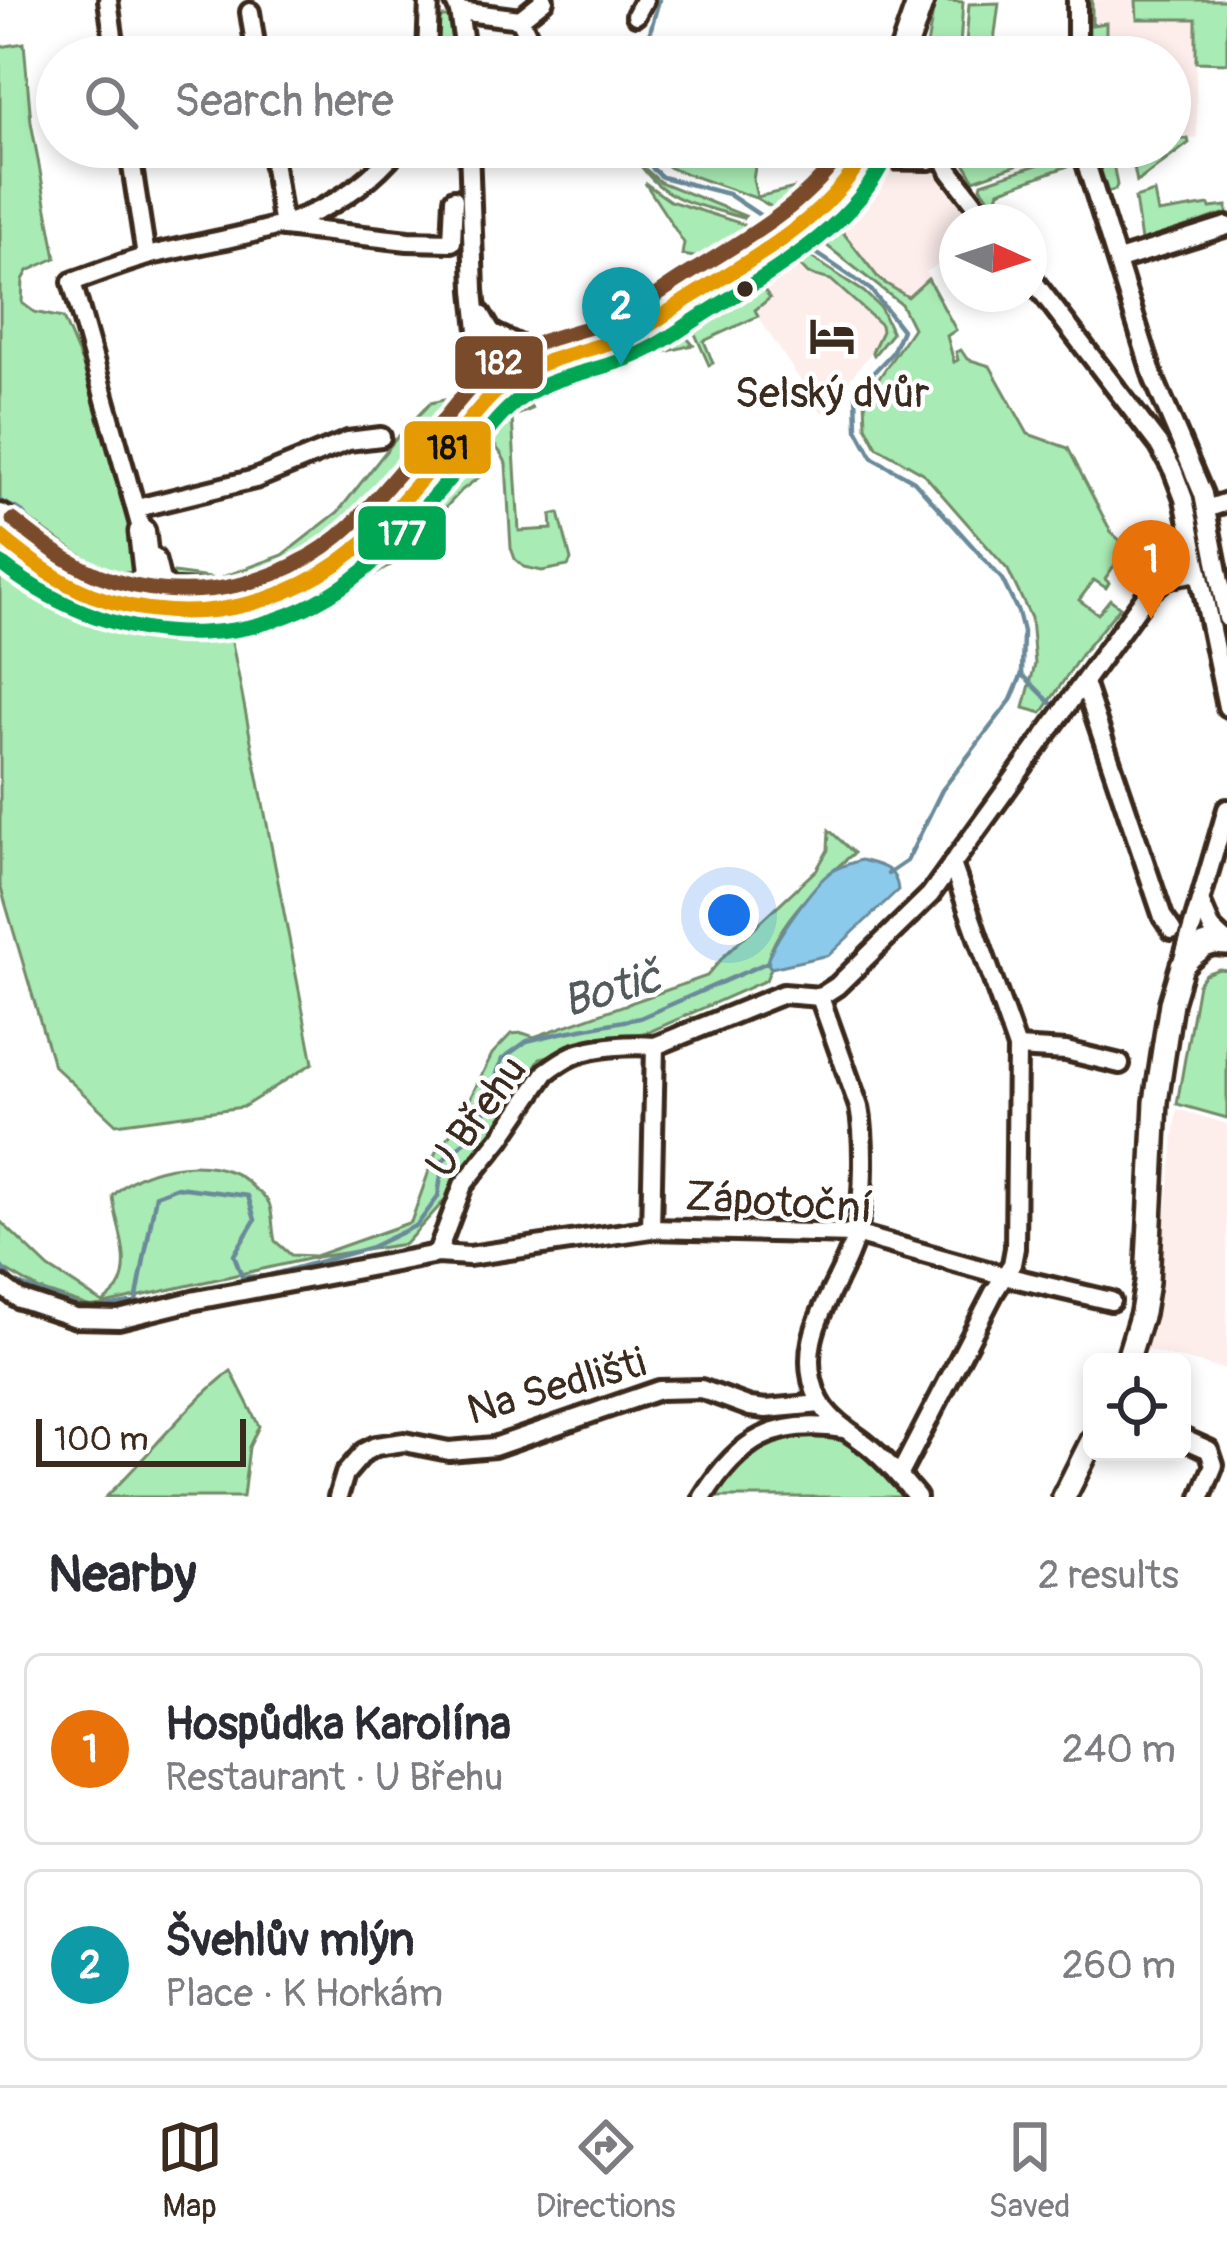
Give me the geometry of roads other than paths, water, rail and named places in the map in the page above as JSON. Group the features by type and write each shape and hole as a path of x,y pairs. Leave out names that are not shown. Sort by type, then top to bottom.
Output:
{"main road":[{"path":"911,36 921,0"},
{"path":"0,536 43,568 95,596 159,610 233,608 291,591 364,543 485,402 517,376 638,331 794,227 829,200 854,168"},
{"path":"0,517 71,566 124,588 139,587 146,580 141,528"},
{"path":"141,528 157,581 165,591 207,596 233,608"}],"street":[{"path":"107,0 113,36"},
{"path":"520,20 544,0"},
{"path":"1077,0 1078,36"},
{"path":"462,36 457,6 520,20"},
{"path":"250,12 254,36"},
{"path":"520,20 528,36"},
{"path":"133,168 146,256"},
{"path":"274,168 284,226"},
{"path":"380,168 326,207 284,226 146,256 72,282 141,528 347,441 381,437"},
{"path":"470,168 474,290 485,402"},
{"path":"951,168 976,204"},
{"path":"1088,168 1154,379 1206,509 1227,618"},
{"path":"284,226 452,242 454,199"},
{"path":"1119,260 1227,226"},
{"path":"1047,299 1174,470 1226,697"},
{"path":"478,308 517,376"},
{"path":"491,332 525,348 566,356"},
{"path":"1206,509 1227,502"},
{"path":"917,1497 821,1404 810,1369 812,1336 860,1213 859,1107 820,997 930,896 1148,593 1160,581 1199,572"},
{"path":"1084,683 1163,917 1172,930"},
{"path":"1130,1353 1148,1282 1157,1085 1172,1003 1226,814"},
{"path":"899,1476 1012,1264 1015,1248 1017,1048 952,864"},
{"path":"1199,900 1211,929 1227,944"},
{"path":"1182,966 1204,946 1227,944"},
{"name":"U Břehu","path":"437,1254 463,1184 546,1072 573,1055 656,1046 784,994 820,997"},
{"path":"651,1228 656,1046"},
{"path":"1017,1048 1066,1051 1120,1064"},
{"name":"Zápotoční","path":"437,1254 469,1256 651,1228 855,1234 1111,1301"},
{"path":"0,1285 19,1299 76,1318 119,1319 437,1254"},
{"name":"Na Sedlišti","path":"338,1497 354,1461 376,1446 404,1442 448,1451 494,1447 659,1390 700,1389 766,1409 821,1404"},
{"path":"703,1497 732,1457 767,1433 804,1425 844,1430"},
{"path":"1191,1442 1209,1450 1214,1465 1201,1497"},
{"path":"1064,1497 1083,1460"}],"water":[{"path":"861,860 890,872 898,890 829,955 771,968 767,962 777,941 815,887 832,871"}],"waterway":[{"name":"Botič","path":"649,36 659,0"},
{"name":"Botič","path":"652,168 662,177 728,194 778,227"},
{"name":"Botič","path":"797,240 871,290 902,330 892,353 856,391 857,429 873,458 914,481 1002,579 1023,632 1022,674 1011,700 942,790 907,861 888,874"},
{"path":"207,584 244,585 305,563 356,522 441,420"},
{"path":"0,501 20,510 41,534"},
{"path":"1022,674 1051,703"},
{"name":"Botič","path":"0,1265 13,1282 88,1310 136,1302 156,1195 177,1187 248,1196 255,1220 234,1255 242,1277 267,1276 369,1248 417,1225 438,1197 443,1160 478,1131 502,1059 527,1041 640,1018 768,962"}],"place":[{"name":"Selský dvůr","path":"832,336"},
{"name":"Švehlův mlýn","path":"621,366"},
{"name":"Hospůdka Karolína","path":"1151,619"}]}
